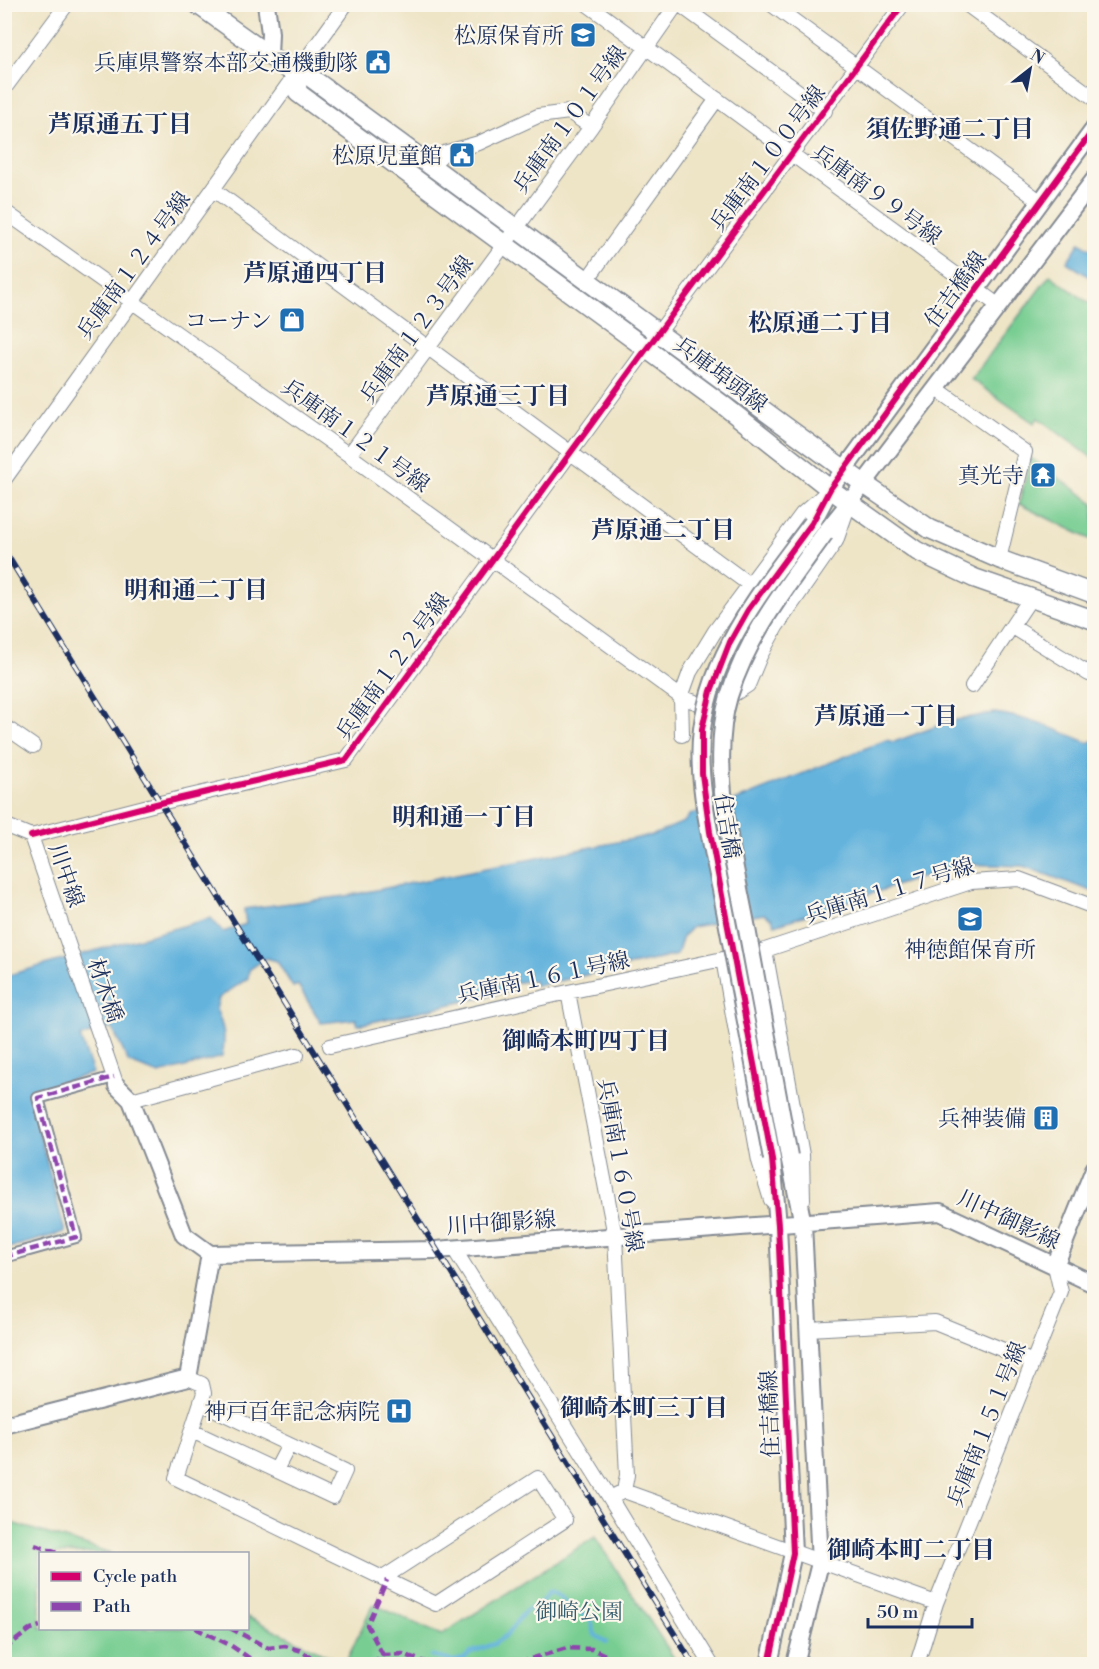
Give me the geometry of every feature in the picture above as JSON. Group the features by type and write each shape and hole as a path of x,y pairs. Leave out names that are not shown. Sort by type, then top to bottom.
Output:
{"main road":[{"name":"兵庫埠頭線","path":"197,4 295,74 310,77 660,332 844,470 930,529 999,559 1095,594"},
{"name":"兵庫埠頭線","path":"295,74 298,93 723,405 830,489 917,551 974,578 1095,620"},
{"path":"389,161 400,144"},
{"path":"1030,599 1039,573"}],"street":[{"path":"4,89 67,4"},
{"path":"266,4 270,33 269,56"},
{"name":"兵庫南１２４号線","path":"4,480 346,4"},
{"name":"兵庫南９９号線","path":"587,4 999,306"},
{"path":"678,4 825,111"},
{"name":"兵庫南１０１号線","path":"516,228 678,4"},
{"path":"771,4 1041,202"},
{"name":"兵庫南１００号線","path":"660,332 903,4"},
{"path":"966,4 1095,98"},
{"path":"587,280 717,99"},
{"path":"430,166 444,153 479,143 538,116 569,112 591,127"},
{"name":"住吉橋線","path":"818,528 830,489 1095,129"},
{"name":"住吉橋線","path":"818,528 849,503 1093,186"},
{"path":"214,190 750,585"},
{"name":"兵庫南１２１号線","path":"4,211 349,455 681,697"},
{"name":"兵庫南１２３号線","path":"349,455 516,228"},
{"name":"兵庫南１２２号線","path":"31,836 160,803 346,760 660,332"},
{"path":"937,389 1025,452 999,559"},
{"path":"682,735 681,697 690,672 715,631 802,514 830,489"},
{"path":"681,697 698,703 723,701 748,685 760,656 776,627 836,541 849,503"},
{"name":"住吉橋","path":"780,1158 729,830 722,774 722,735 729,697 746,652 818,528"},
{"path":"972,686 1030,599"},
{"path":"1013,627 1089,674 1095,666"},
{"path":"4,726 33,746"},
{"name":"川中線","path":"4,825 31,836 71,955"},
{"name":"兵庫南１１７号線","path":"765,950 971,882 1019,879 1095,907"},
{"path":"765,950 802,1155 803,1224"},
{"name":"兵庫南１６１号線","path":"330,1046 765,950"},
{"name":"材木橋","path":"71,955 115,1081"},
{"path":"723,959 759,1161 778,1225"},
{"name":"兵庫南１６０号線","path":"568,992 615,1236 627,1475 624,1491"},
{"path":"131,1100 297,1054"},
{"path":"4,1257 76,1237 38,1098 115,1081 131,1100 184,1235 210,1254 188,1378"},
{"name":"住吉橋線","path":"780,1158 803,1224 820,1563 795,1665"},
{"name":"住吉橋線","path":"769,1665 793,1553 778,1225 780,1158"},
{"path":"1055,1266 1095,1169"},
{"name":"川中御影線","path":"210,1254 454,1249 940,1212 1095,1284"},
{"path":"454,1249 610,1498 711,1665"},
{"name":"兵庫南１５１号線","path":"917,1665 936,1604 1061,1292 1055,1266"},
{"path":"809,1329 935,1322 1033,1362"},
{"path":"4,1425 188,1378 202,1384 204,1393 176,1478 382,1578 436,1604 565,1520 538,1478 382,1578"},
{"path":"192,1431 333,1497 345,1472 201,1403"},
{"path":"276,1470 289,1445"},
{"path":"610,1498 624,1491 936,1604"}],"green space":[{"path":"1050,275 1094,307 1094,459 1038,418 1034,423 971,379"},
{"name":"真光寺","path":"1031,458 1094,503 1094,541 1019,504"},
{"path":"5,1521 108,1552 39,1552 39,1630 249,1630 249,1617 345,1664 5,1664"},
{"name":"御崎公園","path":"595,1537 678,1664 345,1664 373,1604 441,1635"}],"water":[{"path":"1080,242 1094,252 1094,280 1067,262"},
{"path":"994,713 1030,721 1089,743 1094,740 1094,892 1023,866 962,864 775,925 771,918 764,914 692,927 683,936 677,955 535,986 534,980 513,983 510,991 358,1025 356,1019 321,1023 298,985 293,987 277,961 266,958 249,970 248,978 219,998 216,1009 224,1032 222,1057 159,1074 129,1063 112,1028 80,1037 93,1073 29,1093 65,1232 5,1249 5,976 211,918 223,932 246,924 244,909 346,896 653,835 684,822 690,815 737,800 886,740 894,742 951,721"}],"waterway":[{"path":"431,1656 453,1661 463,1659 472,1652 494,1644 507,1635 527,1610 538,1606 549,1592 560,1597 578,1612 590,1617 595,1635 606,1642"}],"railway":[{"path":"4,550 693,1664"}],"marked path":[{"path":"4,1257 76,1237 38,1098 114,1077"},
{"path":"35,1545 54,1552"},
{"path":"383,1655 367,1625 387,1580"},
{"path":"4,1649 31,1629 39,1626"},
{"path":"199,1630 230,1645 258,1664"},
{"path":"234,1630 268,1648 285,1646 302,1651 318,1664"},
{"path":"478,1664 495,1661 520,1662 567,1648 592,1649 621,1664"},
{"path":"371,1664 383,1655 403,1654 430,1664"}],"cycle path":[{"path":"31,836 160,803 346,760 639,359 903,4"},
{"path":"769,1664 793,1553 778,1225 772,1159 710,832 702,774 702,729 711,691 730,642 748,610 812,523 830,489 1094,129"}],"place":[{"name":"松原保育所","path":"583,35"},
{"name":"兵庫県警察本部交通機動隊","path":"378,62"},
{"name":"松原児童館","path":"462,155"},
{"name":"コーナン","path":"292,320"},
{"name":"真光寺","path":"1043,475"},
{"name":"神徳館保育所","path":"970,919"},
{"name":"兵神装備","path":"1046,1118"},
{"name":"神戸百年記念病院","path":"399,1411"}],"district":[{"name":"芦原通五丁目","path":"120,124"},
{"name":"須佐野通二丁目","path":"950,129"},
{"name":"芦原通四丁目","path":"315,273"},
{"name":"松原通二丁目","path":"820,323"},
{"name":"芦原通三丁目","path":"498,396"},
{"name":"芦原通二丁目","path":"663,530"},
{"name":"明和通二丁目","path":"196,590"},
{"name":"芦原通一丁目","path":"886,716"},
{"name":"明和通一丁目","path":"464,817"},
{"name":"御崎本町四丁目","path":"586,1041"},
{"name":"御崎本町三丁目","path":"644,1408"},
{"name":"御崎本町二丁目","path":"911,1550"}]}
